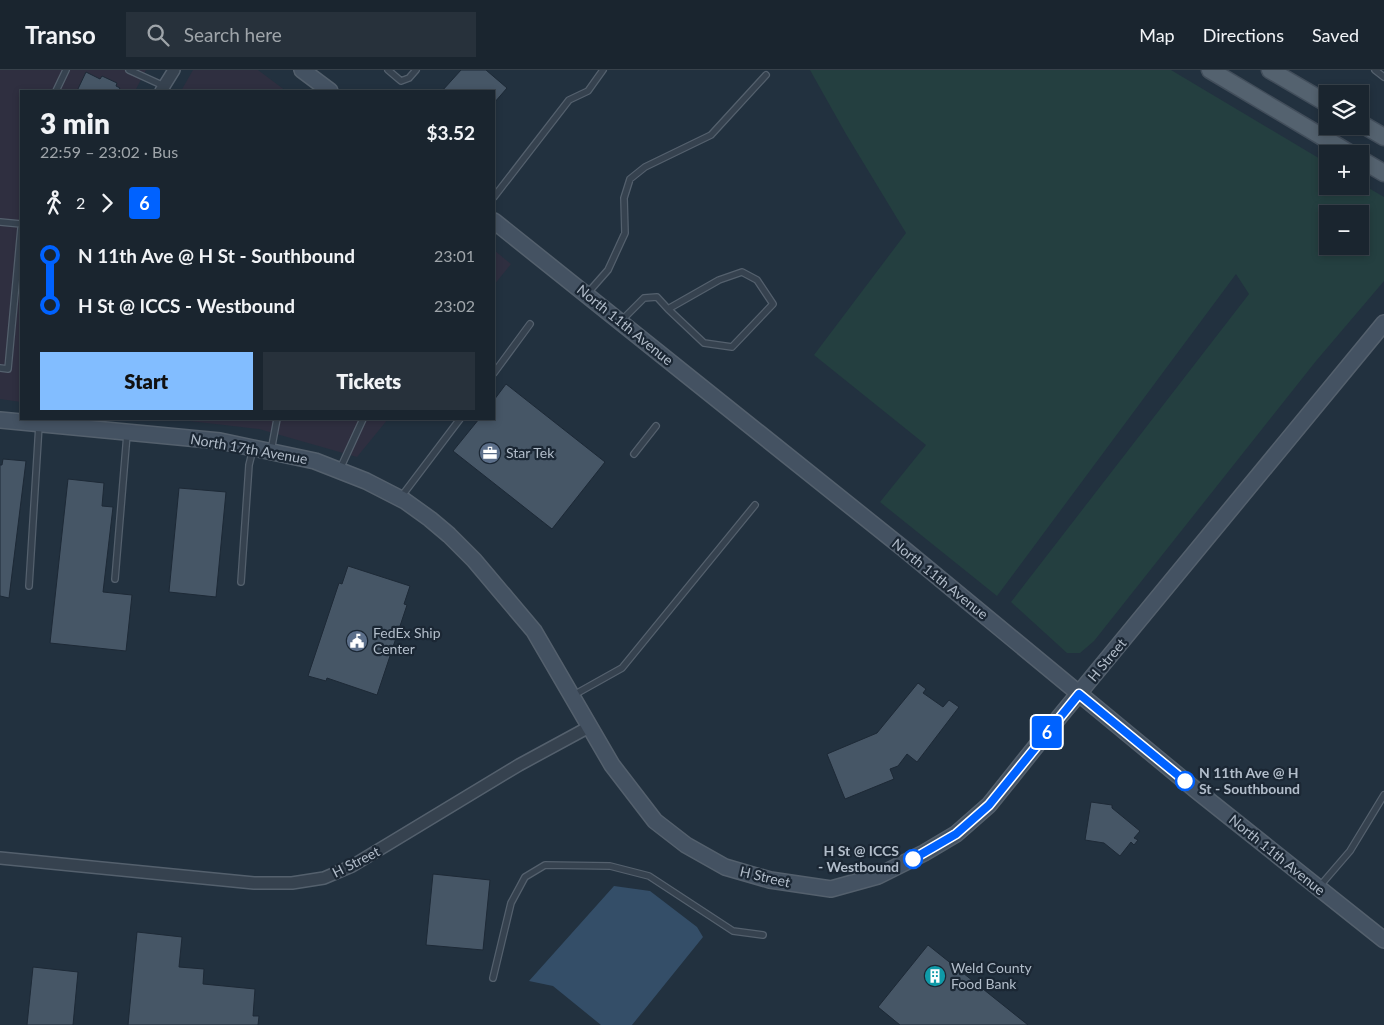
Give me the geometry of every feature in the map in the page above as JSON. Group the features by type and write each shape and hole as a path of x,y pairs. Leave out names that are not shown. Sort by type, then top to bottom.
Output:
{"main road":[{"path":"1210,70 1336,145"},
{"path":"1270,70 1319,99"},
{"path":"1369,128 1384,137"},
{"path":"1369,164 1384,173"}],"street":[{"path":"162,89 174,70"},
{"path":"302,70 329,90"},
{"name":"North 11th Avenue","path":"495,222 896,542 1079,694 1384,940"},
{"name":"H Street","path":"0,858 254,883 292,883 324,878 352,866 519,766 589,727 612,765 655,821 686,845 725,867 770,880 831,888 878,876 924,854 956,834 989,805 1384,323"},
{"name":"North 17th Avenue","path":"0,420 39,425 106,424 127,432 220,441 315,461 366,481 400,499 443,530 474,560 534,631 589,727"}],"lane":[{"path":"56,90 66,70"},
{"path":"129,70 162,89"},
{"path":"388,70 401,81 409,78 416,70"},
{"path":"495,196 569,100 588,91 603,70"},
{"path":"1375,70 1384,77"},
{"path":"586,295 608,270 625,233 624,198 630,179 645,166 711,135 766,75"},
{"path":"0,222 20,226"},
{"path":"0,368 8,369 20,237"},
{"path":"620,322 644,298 657,297 668,309 704,343 732,347 773,304 757,280 742,272 719,280 668,309"},
{"path":"495,372 530,324"},
{"path":"270,451 277,420"},
{"path":"339,471 362,420"},
{"path":"400,499 459,420"},
{"path":"29,586 39,425"},
{"path":"634,454 656,426"},
{"path":"115,579 127,432"},
{"path":"241,582 249,465 253,447"},
{"path":"572,696 622,668 755,505"},
{"path":"1319,888 1350,851 1384,795"},
{"path":"493,978 511,903 525,877 545,865 610,866 649,876 733,931 763,935"}],"shaded area":[{"path":"0,70 146,70 136,90 20,90 20,402 0,399"},
{"path":"193,70 258,70 285,90 182,90"},
{"path":"495,251 511,264 495,284"},
{"path":"182,420 387,420 357,457 259,429"},
{"path":"614,886 650,891 697,927 703,937 632,1025 601,1025 553,986 529,981"}],"green space":[{"path":"810,70 1171,70 1319,158 1319,195 1369,195 1369,188 1384,197 1384,281 1316,361 1094,641 1080,653 1067,653 1011,602 1249,294 1236,274 997,596 880,502 926,445 814,355 906,233"}],"building":[{"path":"461,70 486,70 507,88 495,102 495,90 443,90"},
{"path":"86,72 100,79 102,76 117,83 116,86 120,88 119,90 77,90"},
{"path":"506,384 605,462 552,529 453,451 478,420 495,420 495,399"},
{"path":"3,459 26,461 9,598 0,596 0,465 2,465"},
{"path":"68,479 104,483 102,506 113,507 103,592 132,595 126,651 50,643"},
{"path":"179,488 226,492 216,597 169,592"},
{"name":"FedEx Ship Center","path":"348,566 410,586 404,604 407,605 377,695 327,678 326,681 308,676 339,583 342,584"},
{"path":"918,683 926,689 923,693 943,707 949,700 959,707 917,762 907,754 898,766 890,769 894,779 845,799 827,754 877,733"},
{"path":"1091,802 1112,805 1112,808 1140,831 1134,838 1138,840 1134,845 1131,842 1120,856 1104,843 1085,840"},
{"path":"433,874 490,880 483,950 426,945"},
{"path":"137,932 182,937 179,967 204,969 203,984 255,989 253,1016 259,1016 258,1025 128,1025"},
{"name":"Weld County Food Bank","path":"928,945 1028,1025 900,1025 878,1007"},
{"path":"33,967 78,972 73,1025 27,1025"}],"bus line":[{"name":"6","path":"913,859 956,834 989,805 1079,694 1185,781"}],"place":[{"name":"Star Tek","path":"490,453"},
{"name":"FedEx Ship Center","path":"357,641"},
{"name":"N 11th Ave @ H St - Southbound","path":"1185,781"},
{"name":"H St @ ICCS - Westbound","path":"913,859"},
{"name":"Weld County Food Bank","path":"935,976"}]}
